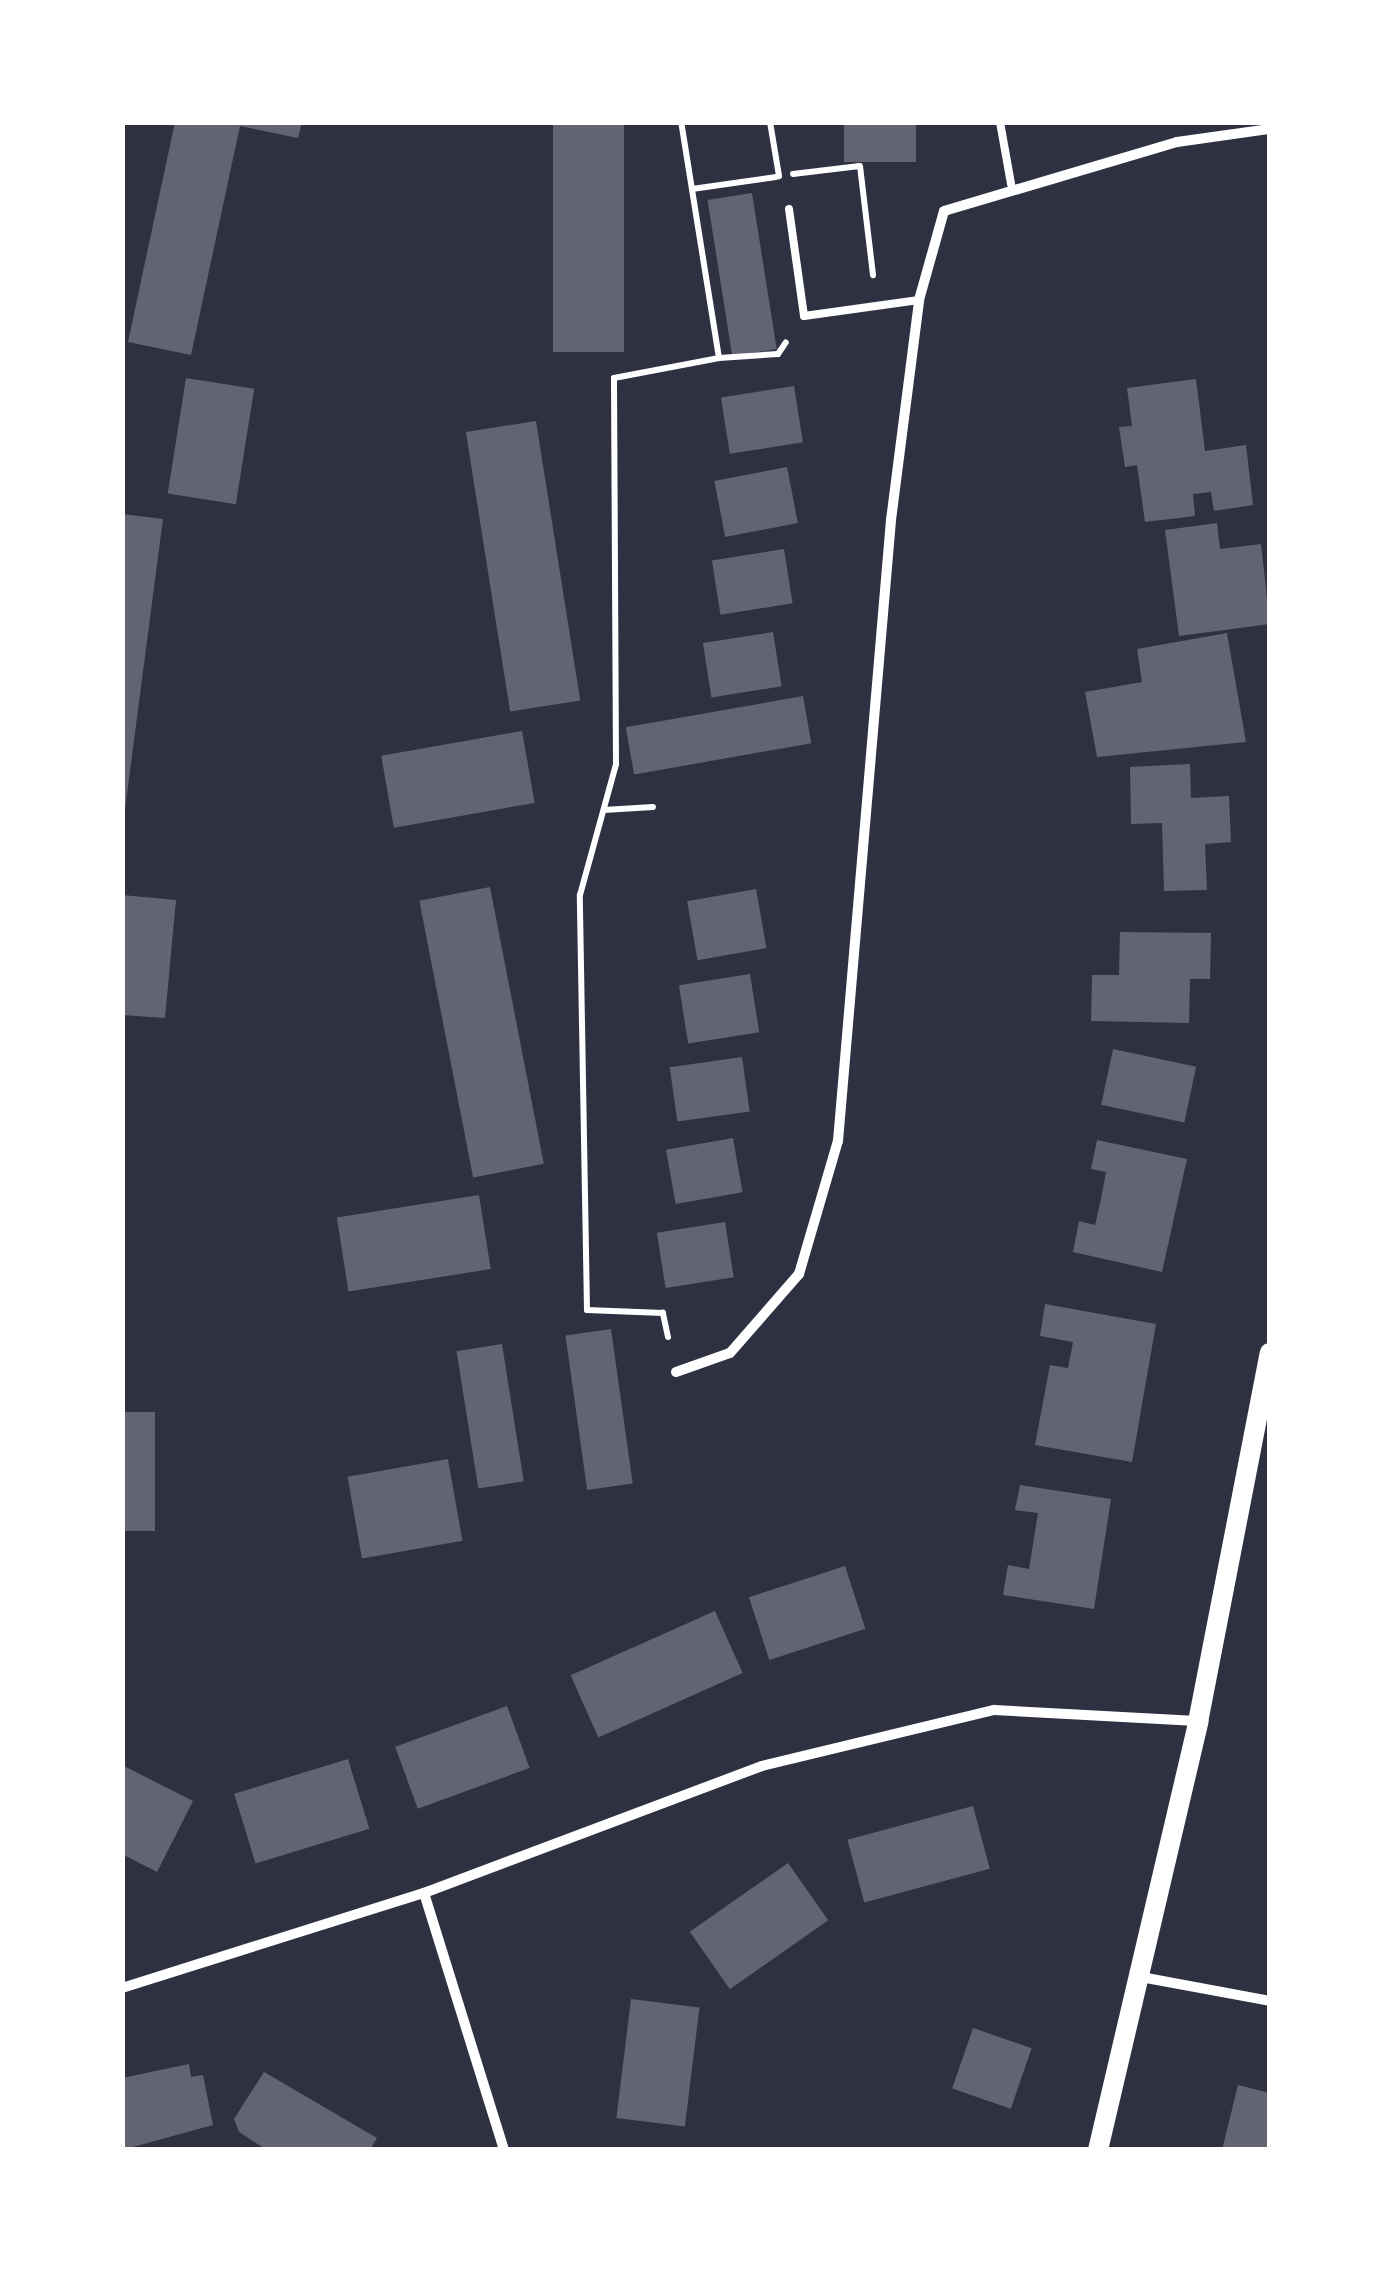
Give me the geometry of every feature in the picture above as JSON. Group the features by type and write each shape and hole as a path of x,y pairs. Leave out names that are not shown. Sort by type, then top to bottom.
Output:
{"main road":[{"path":"1098,2150 1198,1722 1270,1353"}],"street":[{"path":"676,1372 730,1353 800,1274 838,1141 889,540 920,300 944,211 1011,184 1270,129"},
{"path":"122,1988 424,1893 762,1766 994,1710 1198,1722"},
{"path":"424,1893 504,2150"},
{"path":"1141,1978 1270,2002"}],"lane":[{"path":"1000,122 1011,184"},
{"path":"789,210 804,316 920,300"}],"path":[{"path":"682,122 719,358"},
{"path":"770,122 779,176"},
{"path":"676,1372 663,1313 587,1310 580,895 616,764 614,378 719,358 778,354 804,316"},
{"path":"604,810 652,807"}],"building":[{"path":"175,122 302,122 298,138 240,126 191,355 128,342"},
{"path":"553,122 624,122 624,352 553,352"},
{"path":"844,122 916,122 916,162 844,162"},
{"path":"752,193 777,349 732,356 708,200"},
{"path":"186,378 254,389 236,504 168,494"},
{"path":"1196,379 1205,451 1246,445 1253,505 1214,511 1211,492 1193,494 1195,516 1145,522 1137,465 1125,467 1119,427 1132,426 1127,388"},
{"path":"794,386 803,442 730,454 721,398"},
{"path":"536,421 580,701 510,712 466,432"},
{"path":"787,467 798,523 725,537 714,481"},
{"path":"122,514 163,519 125,809 122,809"},
{"path":"1217,523 1220,549 1261,544 1270,624 1179,636 1165,530"},
{"path":"784,549 793,603 721,615 712,560"},
{"path":"773,632 782,686 711,697 703,643"},
{"path":"1227,633 1246,742 1097,757 1085,692 1142,682 1137,649"},
{"path":"803,696 811,743 634,775 626,727"},
{"path":"522,731 535,803 394,828 381,756"},
{"path":"1190,764 1191,798 1229,796 1231,842 1205,844 1207,890 1164,891 1162,823 1131,824 1130,767"},
{"path":"490,887 544,1164 473,1178 419,901"},
{"path":"756,889 766,948 697,960 687,901"},
{"path":"122,895 176,900 165,1018 122,1015"},
{"path":"1120,932 1211,933 1210,979 1190,979 1189,1023 1091,1021 1092,975 1119,975"},
{"path":"750,974 759,1032 688,1044 679,985"},
{"path":"1113,1049 1196,1067 1184,1122 1101,1105"},
{"path":"742,1057 750,1111 677,1122 670,1067"},
{"path":"733,1138 743,1192 676,1204 666,1150"},
{"path":"1097,1140 1187,1159 1162,1272 1073,1252 1079,1221 1095,1225 1101,1199 1106,1172 1091,1169"},
{"path":"479,1195 491,1269 349,1292 337,1218"},
{"path":"725,1222 734,1277 666,1288 657,1233"},
{"path":"1045,1304 1156,1324 1132,1462 1035,1445 1050,1365 1068,1368 1073,1342 1040,1336"},
{"path":"611,1329 633,1483 587,1490 565,1335"},
{"path":"502,1344 524,1481 478,1488 457,1351"},
{"path":"122,1412 155,1412 155,1531 122,1531"},
{"path":"448,1459 462,1541 362,1558 348,1477"},
{"path":"1020,1485 1111,1499 1094,1609 1003,1595 1008,1565 1029,1569 1038,1513 1015,1510"},
{"path":"845,1566 865,1629 769,1660 749,1597"},
{"path":"715,1611 743,1673 598,1737 571,1675"},
{"path":"507,1706 530,1768 418,1809 395,1747"},
{"path":"348,1759 369,1829 256,1864 234,1794"},
{"path":"122,1765 193,1801 157,1872 122,1854"},
{"path":"973,1806 990,1869 864,1902 847,1840"},
{"path":"788,1863 828,1920 730,1989 690,1932"},
{"path":"631,1999 699,2007 685,2127 616,2118"},
{"path":"973,2028 1032,2048 1011,2109 952,2089"},
{"path":"189,2064 191,2077 203,2075 213,2125 122,2150 122,2078"},
{"path":"264,2072 377,2138 370,2150 267,2150 239,2132 234,2119"},
{"path":"1238,2085 1270,2093 1270,2150 1222,2150"}]}
